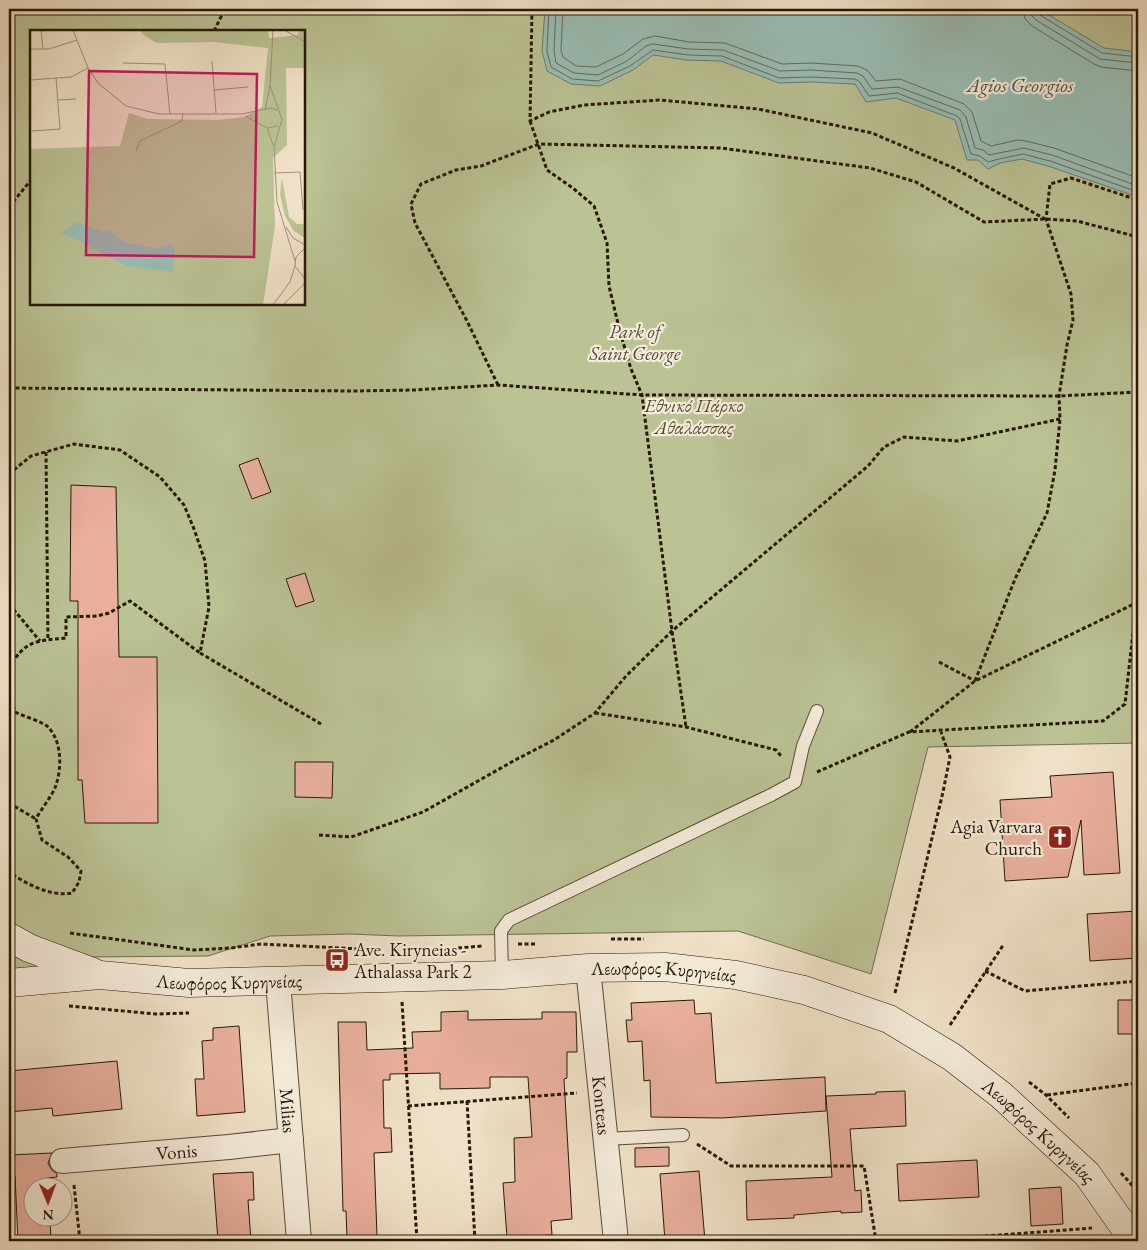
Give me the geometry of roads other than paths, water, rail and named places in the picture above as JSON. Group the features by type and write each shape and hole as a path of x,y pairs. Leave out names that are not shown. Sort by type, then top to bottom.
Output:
{"main road":[{"name":"Λεωφόρος Κυρηνείας","path":"9,937 29,948 100,975"},
{"name":"Λεωφόρος Κυρηνείας","path":"9,983 100,975 190,983 502,975 588,968 665,967 736,975 804,990 889,1019 952,1057 1001,1095 1087,1174 1128,1234"}],"street":[{"name":"Konteas","path":"588,968 616,1241"},
{"name":"Milias","path":"278,981 299,1241"},
{"name":"Vonis","path":"67,1161 291,1140"}],"lane":[{"path":"502,975 501,931 509,920 795,782 803,746 817,711"},
{"path":"605,1139 683,1135"}],"water":[{"name":"Agios Georgios","path":"545,9 1039,9 1104,48 1138,52 1138,197 1022,159 1000,163 988,169 978,160 967,160 955,120 896,98 866,102 855,84 779,83 721,61 687,60 653,55 633,70 600,86 571,84 547,71 542,51"}],"place":[{"name":"Agia Varvara Church","path":"1060,837"},
{"name":"Ave. Kiryneias - Athalassa Park 2","path":"337,960"}],"park label":[{"name":"Park of Saint George","path":"635,342"},
{"name":"Εθνικό Πάρκο Αθαλάσσας","path":"694,416"}]}
